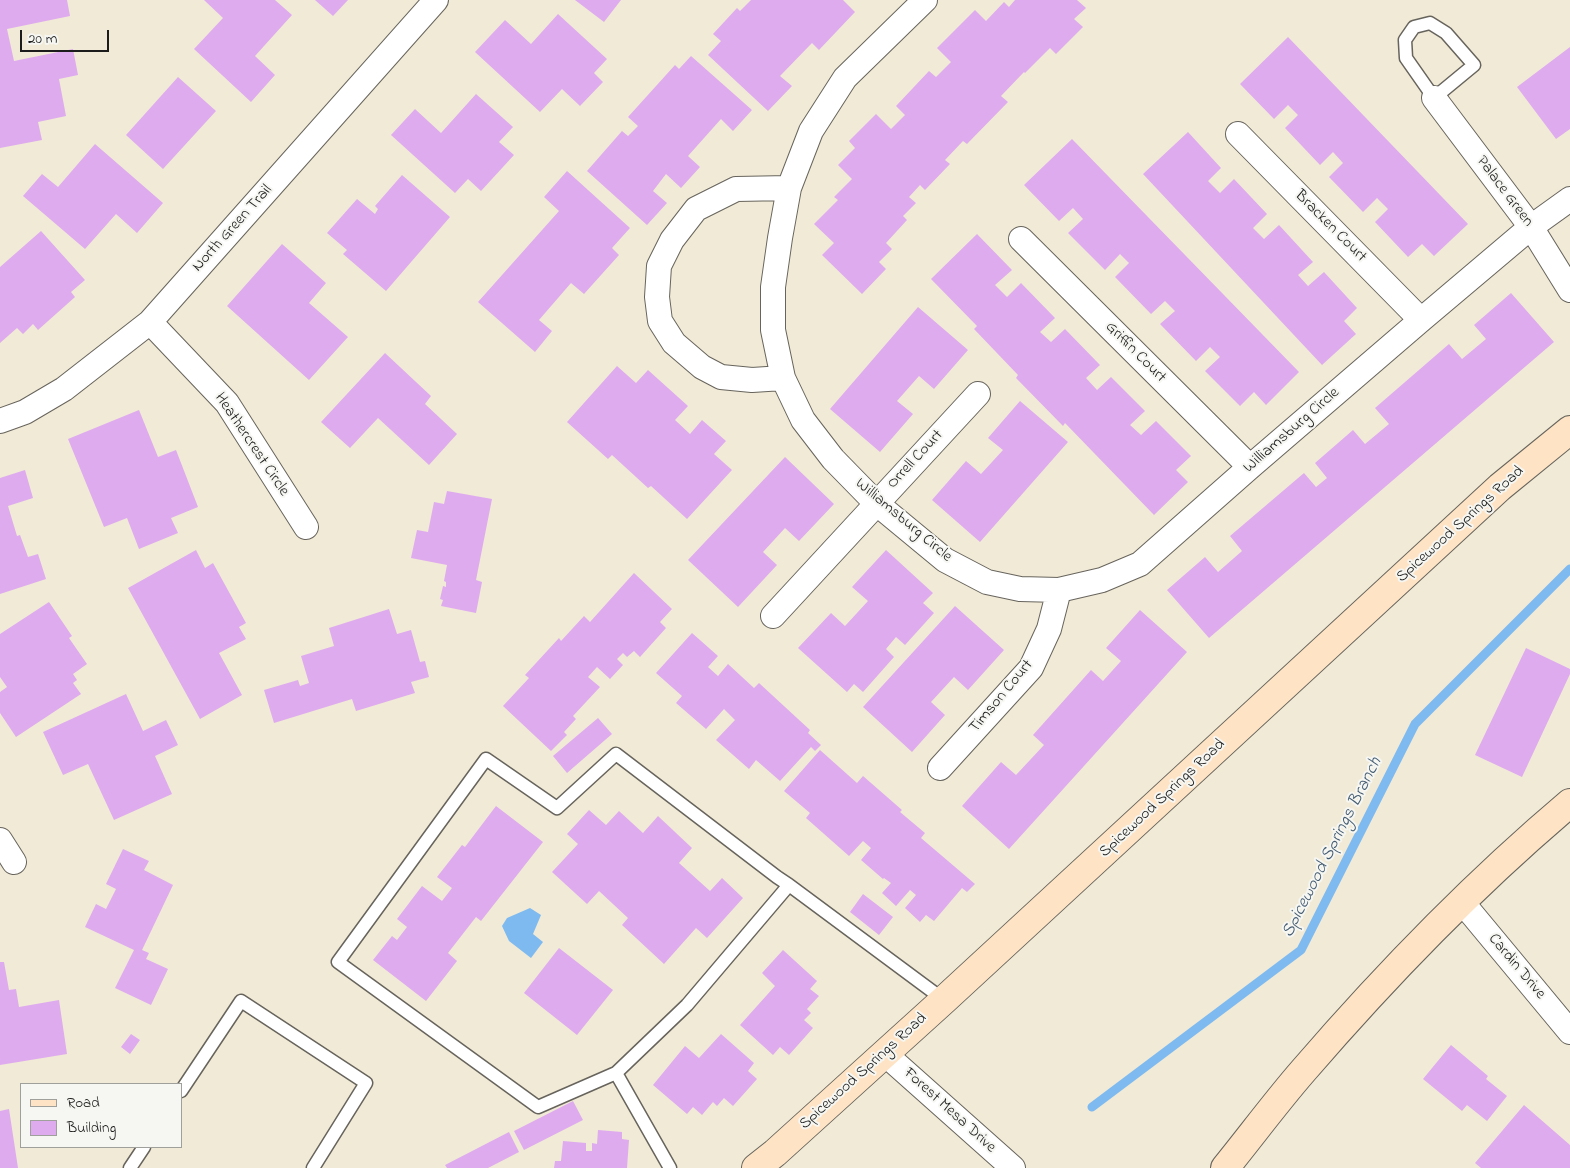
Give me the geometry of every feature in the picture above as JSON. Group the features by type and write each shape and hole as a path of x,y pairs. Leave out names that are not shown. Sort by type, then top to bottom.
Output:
{"main road":[{"name":"Spicewood Springs Road","path":"756,1168 944,1000 1500,487 1570,430"},
{"path":"1225,1168 1308,1064 1384,981 1462,902 1547,822 1570,803"}],"street":[{"name":"North Green Trail","path":"0,421 25,412 64,389 150,322 436,0"},
{"name":"Williamsburg Circle","path":"925,0 845,78 811,131 788,188 773,287 773,330 783,378 803,420 833,459 876,503 944,560 987,582 1020,589 1059,590 1102,580 1140,564 1421,320 1531,227 1570,199"},
{"name":"Palace Green","path":"1434,98 1531,227 1570,290"},
{"name":"Bracken Court","path":"1238,134 1421,320"},
{"path":"783,378 752,380 721,377 702,367 674,343 660,321 657,298 660,266 672,240 696,209 736,189 788,188"},
{"name":"Griffin Court","path":"1021,239 1250,467"},
{"name":"Heathercrest Circle","path":"150,322 227,403 306,527"},
{"name":"Orrell Court","path":"773,616 978,394"},
{"name":"Timson Court","path":"940,768 1031,668 1049,629 1059,590"},
{"path":"0,840 14,862"},
{"name":"Cardin Drive","path":"1462,902 1570,1032"},
{"name":"Forest Mesa Drive","path":"885,1054 1013,1168"}],"lane":[{"path":"1430,23 1446,32 1474,65 1434,98 1406,58 1405,49 1405,40 1414,27 1430,23"},
{"path":"789,886 687,1004 616,1073 538,1107 338,962 486,759 558,808 616,754 789,886 944,1000"},
{"path":"182,1090 241,1002 366,1083 313,1168"},
{"path":"616,1073 670,1168"},
{"path":"130,1168 143,1148"}],"water":[{"path":"530,908 541,915 533,934 543,942 531,958 509,941 502,926 507,918"}],"building":[{"path":"0,0 67,0 70,16 7,29 14,61 73,49 78,75 59,79 66,116 38,122 42,140 0,148"},
{"path":"204,0 275,0 292,15 255,56 275,75 251,102 194,49 223,18"},
{"path":"315,0 348,0 333,16"},
{"path":"575,0 621,0 604,22"},
{"path":"751,0 843,0 855,12 819,50 812,43 780,76 792,86 768,111 708,55 721,41 713,34 737,8 740,11"},
{"path":"1015,0 1077,0 1086,8 1074,19 1083,27 1056,54 1050,48 1024,72 1001,96 1008,102 967,144 963,141 945,160 950,164 925,190 920,185 909,197 916,203 903,216 907,220 886,243 892,249 879,262 886,269 862,294 822,255 834,243 814,224 838,200 834,197 852,179 838,165 855,148 849,141 876,114 891,129 905,115 896,106 929,71 936,77 951,62 937,48 975,10 986,21 1004,2 1009,7"},
{"path":"558,14 607,59 594,73 603,82 580,106 562,89 540,112 475,52 505,20 531,44"},
{"path":"1288,37 1468,224 1434,256 1422,244 1408,257 1375,222 1388,209 1377,198 1363,212 1329,177 1343,163 1333,152 1320,165 1285,128 1298,115 1288,105 1274,119 1240,84"},
{"path":"1570,47 1570,129 1556,139 1517,87"},
{"path":"691,56 752,110 733,131 721,119 688,156 700,167 681,188 666,174 653,191 667,203 647,225 587,171 622,131 628,136 638,126 628,117 675,65 679,69"},
{"path":"178,77 216,111 163,169 126,135"},
{"path":"476,94 513,127 499,142 514,155 481,191 468,179 455,193 391,135 415,109 441,133"},
{"path":"1188,132 1221,168 1208,181 1220,193 1234,179 1267,214 1253,228 1264,239 1279,225 1313,262 1298,275 1308,286 1324,272 1357,308 1344,321 1356,334 1322,365 1143,174"},
{"path":"1072,139 1299,372 1266,405 1254,392 1240,406 1205,371 1220,357 1210,347 1196,361 1160,324 1175,311 1165,301 1151,314 1115,277 1129,263 1120,254 1105,270 1068,233 1083,219 1073,208 1059,221 1024,185"},
{"path":"95,144 163,203 137,233 116,214 85,249 23,196 42,174 58,187"},
{"path":"567,171 630,228 612,248 619,255 584,294 571,283 539,320 552,331 535,352 478,302 559,211 544,197"},
{"path":"402,175 450,217 386,291 343,254 347,250 327,233 357,199 375,214 378,209 375,206"},
{"path":"41,231 85,280 71,292 75,297 38,330 33,324 23,334 17,328 0,343 0,267"},
{"path":"977,234 1012,270 995,285 1007,297 1021,283 1055,318 1040,332 1051,342 1065,329 1100,365 1086,378 1097,390 1111,377 1145,411 1130,425 1141,435 1156,421 1191,456 1176,470 1188,482 1154,515 1065,423 1063,426 1016,378 1018,375 974,329 977,326 931,279"},
{"path":"282,244 326,283 309,303 348,337 309,380 227,306"},
{"path":"1511,293 1554,342 1209,638 1167,590 1205,557 1218,572 1242,551 1230,536 1304,473 1316,487 1327,478 1315,463 1353,430 1365,444 1389,424 1375,408 1449,344 1462,359 1486,339 1474,325"},
{"path":"918,307 968,350 934,389 919,376 897,401 913,414 880,452 830,409"},
{"path":"385,353 431,396 425,404 457,434 429,465 378,418 350,448 321,422"},
{"path":"617,366 636,383 648,370 688,406 675,420 690,434 702,420 726,441 714,454 732,470 687,519 651,486 648,488 612,455 608,459 567,422"},
{"path":"1020,401 1068,442 980,542 932,500 966,461 981,474 1003,450 988,438"},
{"path":"139,410 158,457 176,450 198,507 171,518 178,533 139,549 127,518 104,527 68,439"},
{"path":"785,457 834,504 799,541 785,528 763,552 777,565 738,607 688,560"},
{"path":"25,470 33,498 8,506 17,536 20,535 28,557 38,554 46,579 0,594 0,478"},
{"path":"447,491 492,499 476,580 482,582 476,613 441,606 443,600 440,599 443,586 446,587 446,582 444,581 447,565 411,558 417,530 428,532 434,502 444,504"},
{"path":"196,550 205,568 213,563 246,623 239,627 246,639 219,653 242,695 200,719 128,588"},
{"path":"886,550 933,593 923,603 934,613 905,645 896,637 886,649 894,657 863,692 854,684 847,692 798,648 831,613 845,626 868,601 852,587"},
{"path":"634,573 672,609 660,622 666,628 640,657 634,651 627,657 623,653 617,659 623,665 610,679 597,667 588,677 600,687 573,716 576,719 564,732 567,735 551,751 503,706 529,678 525,675 559,638 561,641 584,616 590,622"},
{"path":"49,602 72,636 69,638 87,664 73,674 77,680 73,683 81,694 16,737 0,713 0,692 7,687 0,677 0,634"},
{"path":"955,606 1004,650 968,690 954,677 931,702 945,715 912,752 863,707"},
{"path":"389,609 397,634 411,630 420,662 425,661 429,677 411,682 415,693 356,711 352,699 274,723 264,690 298,680 300,686 309,683 301,656 334,646 329,628"},
{"path":"1140,610 1187,652 1009,849 962,806 1001,762 1016,775 1044,745 1033,735 1091,670 1103,681 1121,661 1106,648"},
{"path":"692,633 718,656 708,667 718,676 728,664 754,688 759,683 810,730 808,733 821,745 815,751 811,747 780,781 756,760 749,769 716,740 735,720 724,709 706,729 676,703 682,696 656,673"},
{"path":"1526,648 1570,669 1570,674 1522,777 1475,755"},
{"path":"126,694 143,731 166,720 178,745 155,756 172,794 114,820 88,764 63,775 43,732"},
{"path":"598,718 612,734 567,773 553,756"},
{"path":"820,750 857,783 863,776 925,833 921,838 975,884 967,892 962,888 934,921 926,915 920,922 905,908 916,895 910,890 896,906 882,893 891,883 883,879 861,860 871,848 863,841 849,856 806,818 810,813 784,791"},
{"path":"496,806 543,842 481,921 476,917 448,953 457,961 426,1001 373,960 392,936 397,940 407,927 397,919 422,886 442,901 452,888 437,877 462,845 465,847"},
{"path":"589,810 606,825 619,811 643,833 658,816 692,848 679,863 710,891 722,878 743,898 707,938 696,928 664,964 622,925 628,918 599,891 587,904 552,872 578,844 567,834"},
{"path":"123,849 149,861 144,870 173,885 142,950 149,953 146,959 168,969 151,1005 115,988 134,950 85,927 96,904 106,909 116,889 106,884"},
{"path":"863,894 893,917 879,935 850,912"},
{"path":"559,948 613,990 577,1035 524,993"},
{"path":"783,950 817,981 810,989 819,996 807,1009 811,1013 804,1020 813,1028 789,1055 780,1047 773,1055 740,1025 775,986 762,973"},
{"path":"0,962 4,962 9,990 16,989 19,1007 59,1000 67,1054 0,1065"},
{"path":"131,1034 140,1040 130,1054 121,1047"},
{"path":"721,1034 754,1063 748,1071 757,1079 733,1106 724,1098 717,1106 713,1102 702,1115 693,1107 687,1114 653,1085 685,1046 699,1058"},
{"path":"1451,1045 1488,1076 1486,1079 1507,1096 1487,1121 1467,1105 1462,1111 1423,1079"},
{"path":"573,1101 583,1120 524,1150 514,1131"},
{"path":"1524,1105 1570,1145 1570,1168 1481,1168 1475,1163"},
{"path":"9,1109 18,1168 0,1168 0,1111"},
{"path":"598,1130 622,1132 622,1139 629,1140 627,1168 554,1168 555,1161 561,1161 563,1141 586,1143 586,1151 592,1151 592,1143 597,1144"},
{"path":"509,1132 519,1152 488,1168 447,1168 445,1165"}],"waterway":[{"name":"Spicewood Springs Branch","path":"1092,1107 1301,950 1415,724 1570,569"}]}
